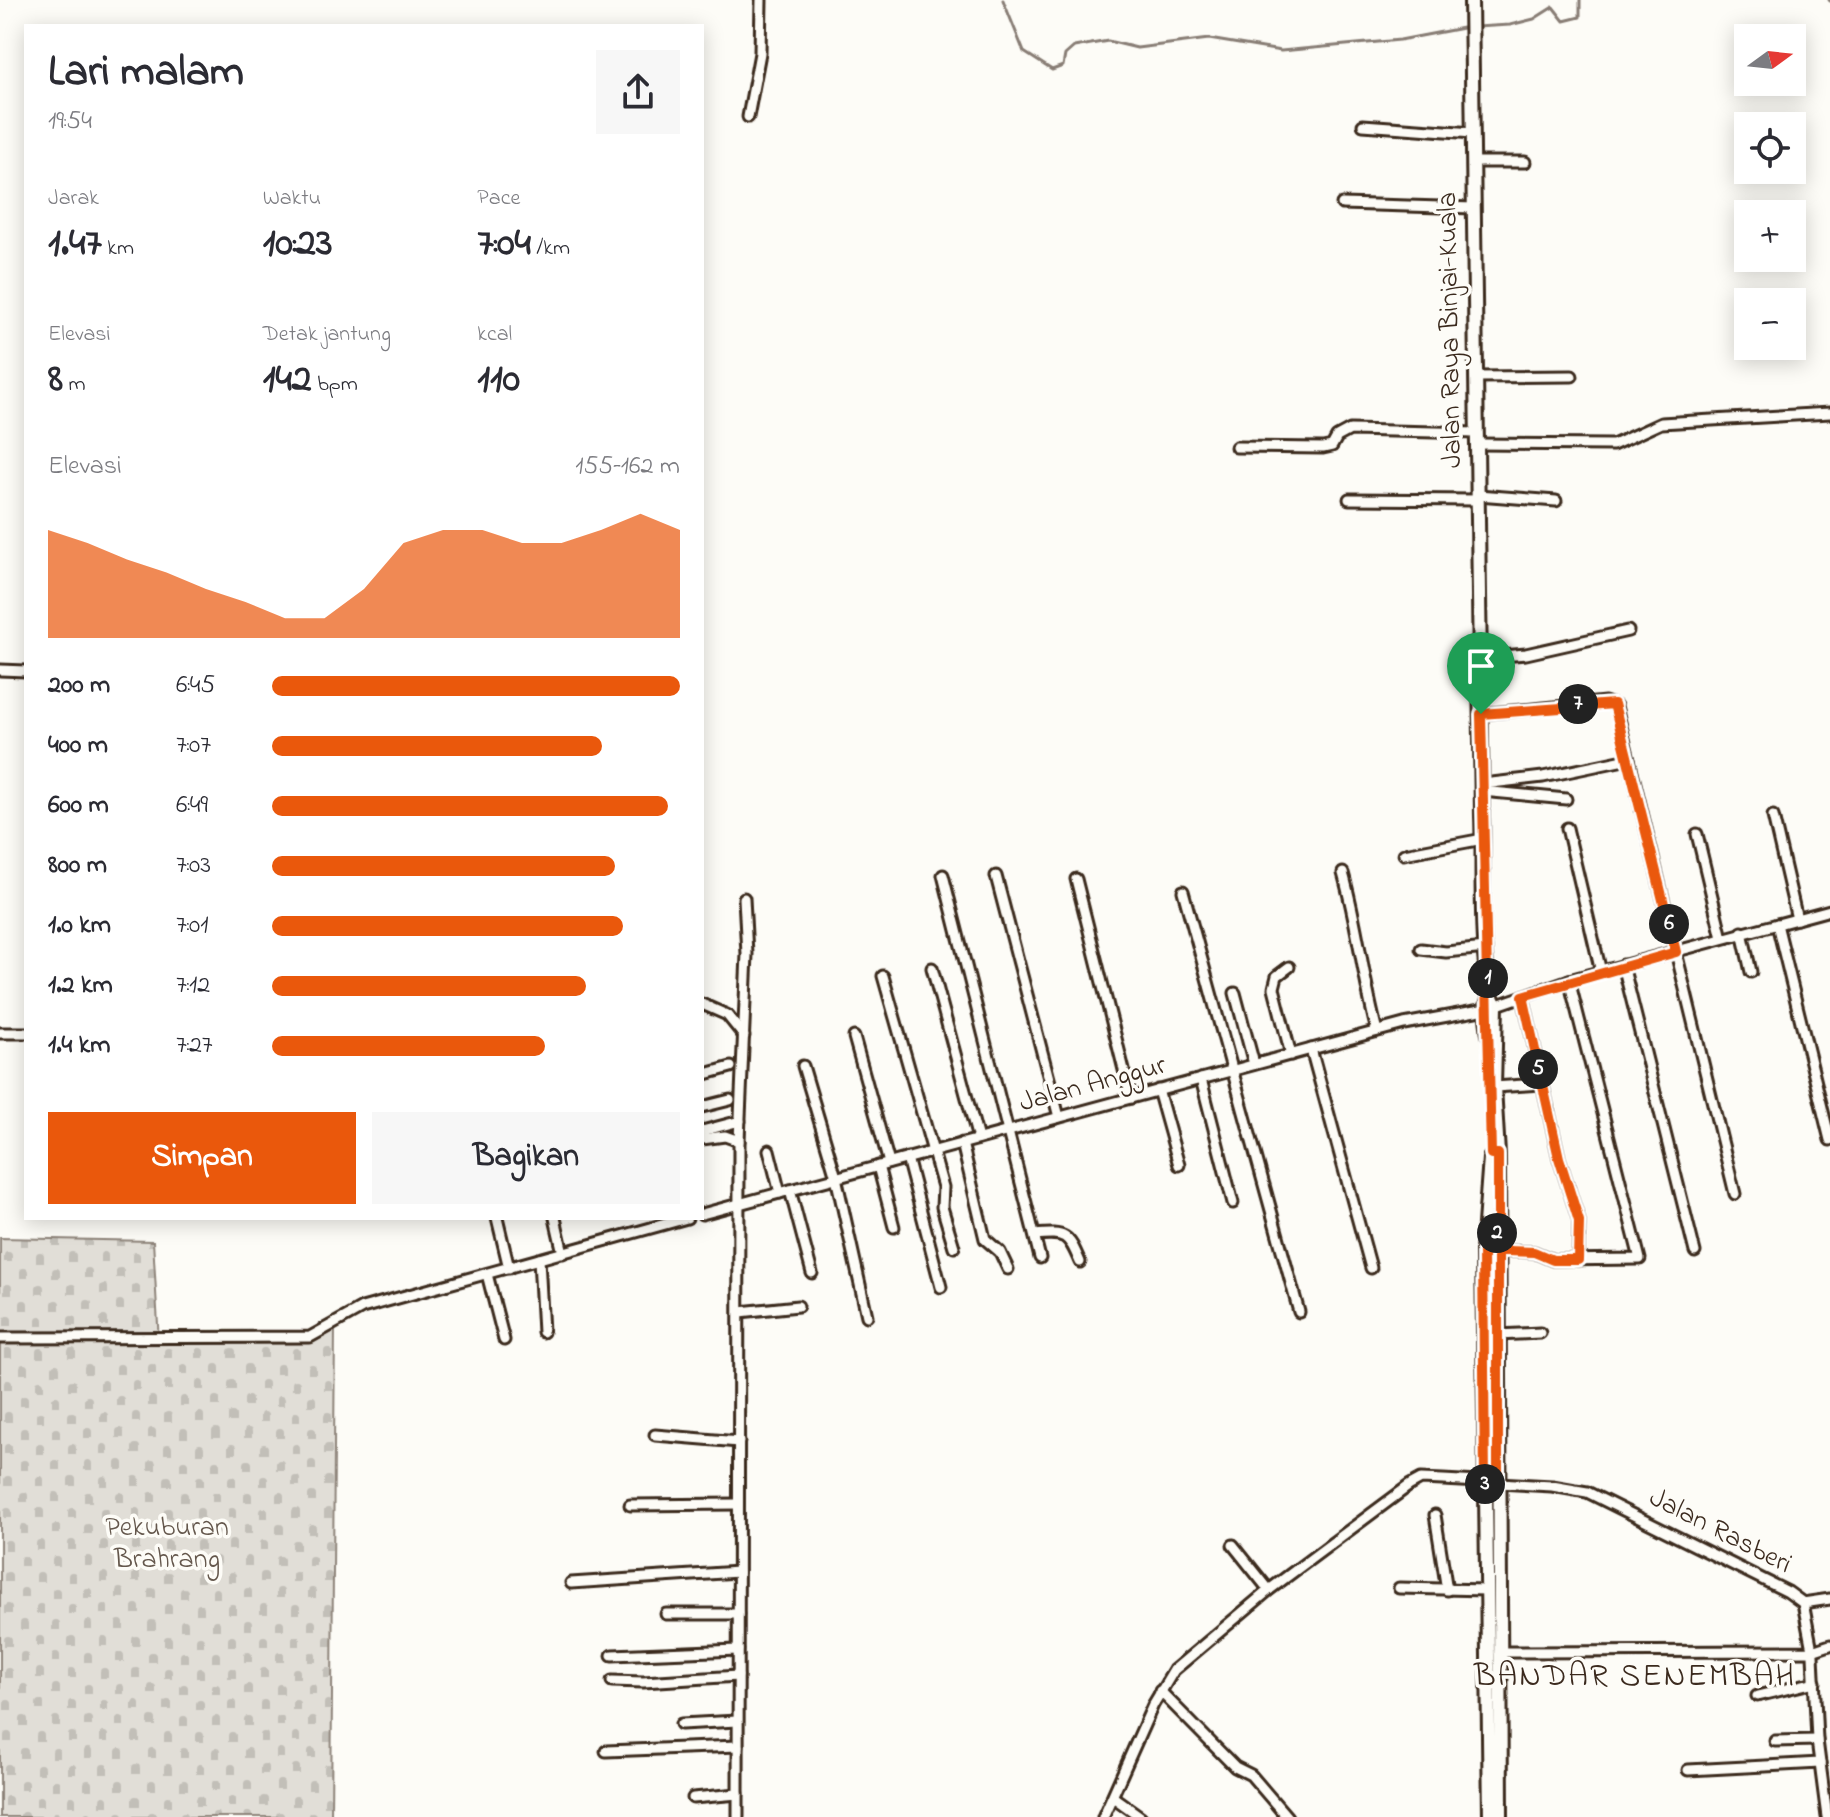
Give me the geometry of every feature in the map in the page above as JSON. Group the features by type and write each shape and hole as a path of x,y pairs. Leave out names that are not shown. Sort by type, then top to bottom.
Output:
{"main road":[{"name":"Jalan Raya Binjai-Kuala","path":"1471,0 1479,658 1490,1003"},
{"path":"1490,1003 1494,1087 1490,1250 1491,1484 1499,1652 1501,1817"},
{"path":"1490,1003 1494,1154"},
{"path":"1490,1250 1497,1335 1487,1590 1490,1817"}],"street":[{"path":"748,117 760,53 761,0"},
{"path":"1363,125 1473,133"},
{"path":"1473,162 1525,162"},
{"path":"1342,204 1474,208"},
{"path":"1476,377 1572,376"},
{"path":"1236,447 1323,448 1332,446 1337,437 1350,430 1609,445 1661,423 1830,413"},
{"path":"1349,499 1556,501"},
{"path":"1479,658 1526,654 1628,631"},
{"path":"0,670 24,671"},
{"path":"1481,714 1609,702 1617,709 1735,1194"},
{"path":"1482,787 1629,759"},
{"path":"1482,787 1566,799"},
{"path":"1773,816 1797,919"},
{"path":"1567,828 1601,972"},
{"path":"1697,834 1722,938"},
{"path":"1404,854 1483,839"},
{"path":"1343,873 1377,1031"},
{"path":"943,875 1040,1258"},
{"path":"996,876 1059,1117"},
{"path":"1076,879 1131,1098"},
{"path":"1183,891 1299,1312"},
{"path":"738,1817 739,1141 744,1036 744,898"},
{"name":"Jalan Anggur","path":"704,1213 1377,1031 1523,996 1569,980 1830,910"},
{"path":"1777,924 1830,1140"},
{"path":"1742,932 1751,972"},
{"path":"1421,949 1446,952 1486,948"},
{"path":"1623,965 1695,1252"},
{"path":"1289,967 1277,976 1274,988 1291,1055"},
{"path":"932,968 978,1139"},
{"path":"883,976 943,1187 942,1207 954,1247"},
{"path":"1490,1250 1534,1252 1553,1260 1640,1259 1569,980"},
{"path":"1235,993 1254,1064"},
{"path":"1523,996 1541,1084 1572,1208 1579,1221 1578,1260"},
{"path":"704,1005 727,1015 744,1036"},
{"path":"0,1033 24,1033"},
{"path":"854,1037 889,1163"},
{"path":"1311,1049 1371,1268"},
{"path":"803,1066 836,1177 867,1316"},
{"path":"704,1074 731,1067"},
{"path":"1201,1079 1233,1203"},
{"path":"1494,1087 1541,1084"},
{"path":"1158,1090 1179,1165"},
{"path":"704,1106 730,1100"},
{"path":"704,1130 740,1121"},
{"path":"704,1139 725,1136 739,1141"},
{"path":"962,1143 985,1239 1000,1252 1008,1269"},
{"path":"769,1150 812,1273"},
{"path":"907,1158 941,1287"},
{"path":"878,1166 894,1227"},
{"path":"497,1220 509,1268"},
{"path":"555,1220 563,1253"},
{"path":"0,1338 305,1337 362,1308 680,1220"},
{"path":"1035,1235 1062,1234 1070,1238 1080,1262"},
{"path":"539,1259 543,1332"},
{"path":"487,1274 504,1340"},
{"path":"740,1312 798,1306"},
{"path":"1497,1335 1540,1333"},
{"path":"655,1435 739,1442"},
{"name":"Jalan Rasberi","path":"1103,1817 1160,1691 1185,1659 1269,1590 1421,1479 1561,1487 1611,1501 1788,1592 1803,1603 1812,1651 1817,1740 1827,1817"},
{"path":"630,1505 737,1504"},
{"path":"1435,1515 1447,1590"},
{"path":"1233,1545 1269,1590"},
{"path":"571,1583 738,1572"},
{"path":"1399,1588 1487,1590"},
{"path":"1803,1603 1830,1599"},
{"path":"666,1614 738,1614"},
{"path":"1499,1652 1812,1651 1830,1645"},
{"path":"612,1655 738,1650"},
{"path":"612,1681 738,1676"},
{"path":"1757,1696 1815,1682"},
{"path":"1160,1691 1235,1767 1251,1775 1287,1817"},
{"path":"681,1724 737,1721"},
{"path":"1775,1741 1817,1740"},
{"path":"606,1751 738,1746"},
{"path":"1688,1770 1820,1763"},
{"path":"693,1798 738,1794"},
{"path":"1113,1797 1141,1817"}],"green space":[{"name":"Pekuburan Brahrang","path":"0,1238 153,1241 159,1342 303,1341 335,1325 331,1817 0,1817"}],"waterway":[{"path":"1003,0 1024,52 1052,70 1063,66 1065,55 1074,47 1108,41 1137,48 1209,39 1281,51 1400,40 1468,27"},
{"path":"1476,27 1510,25 1534,19 1553,7 1564,21 1580,17 1580,0"}],"district":[{"name":"BANDAR SENEMBAH","path":"1635,1677"}],"route":[{"path":"1481,714 1486,948 1490,995 1486,1009 1491,1154 1498,1154 1496,1250 1498,1484 1485,1484 1483,1250 1496,1250 1534,1252 1553,1260 1578,1260 1579,1221 1572,1208 1559,1158 1523,996 1569,980 1676,952 1614,704 1605,702 1481,714"}]}
